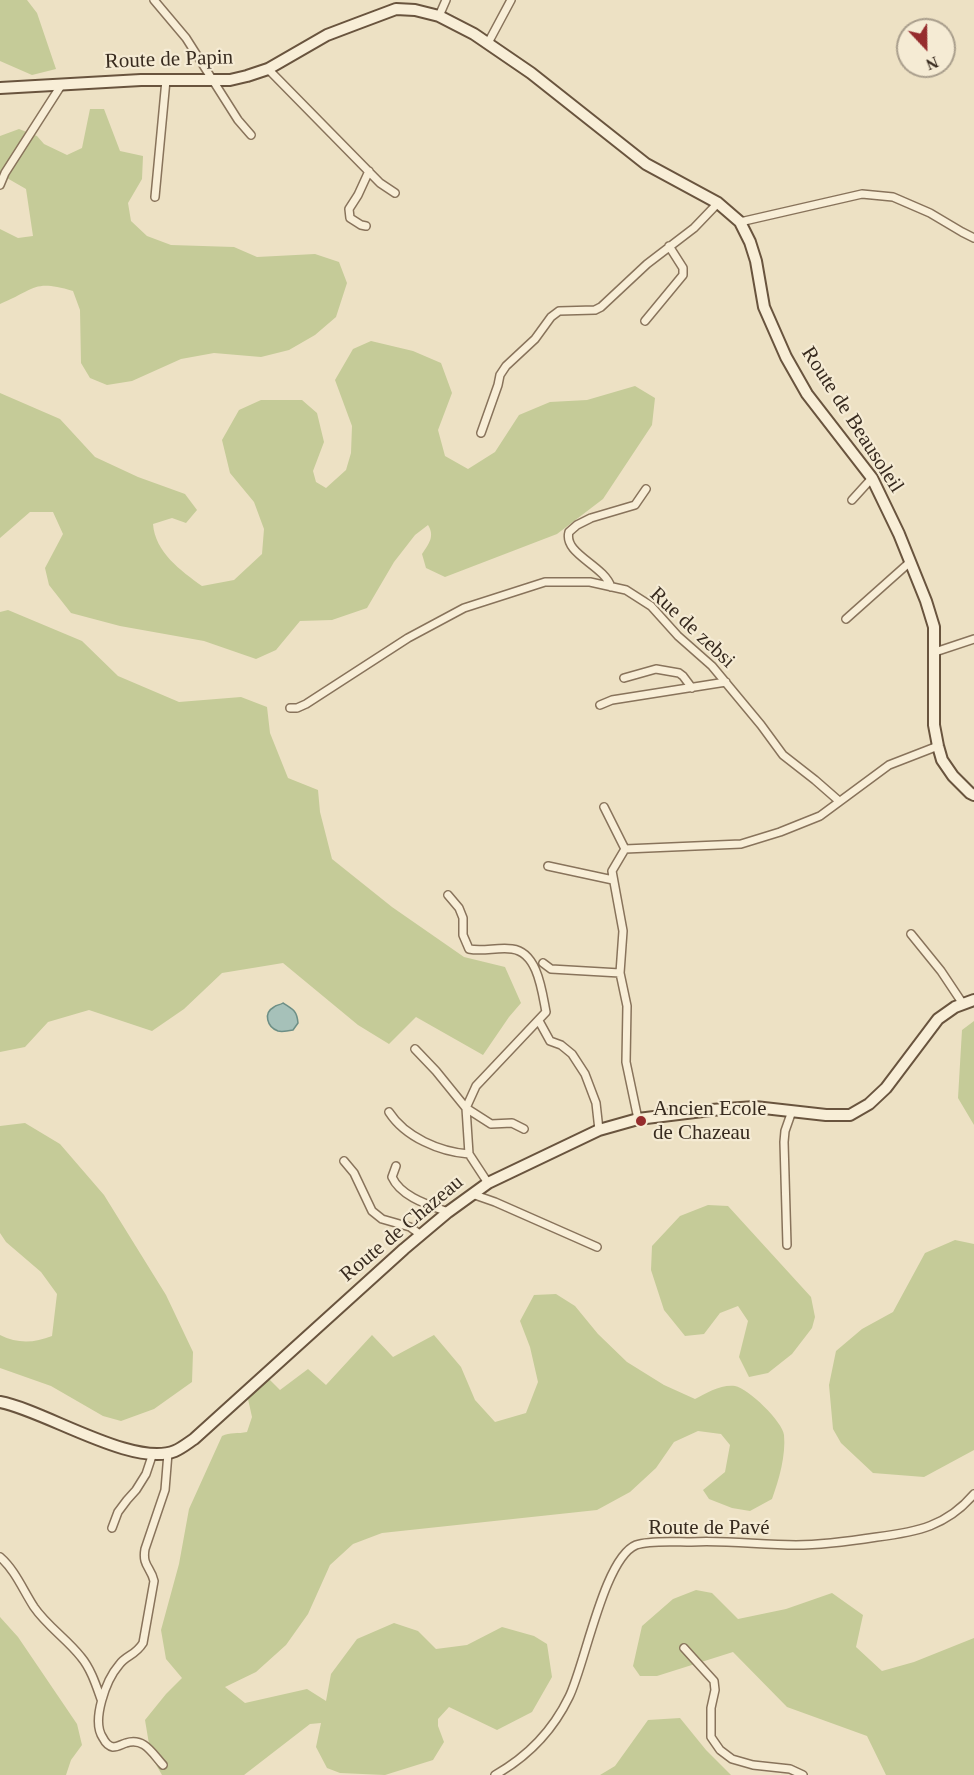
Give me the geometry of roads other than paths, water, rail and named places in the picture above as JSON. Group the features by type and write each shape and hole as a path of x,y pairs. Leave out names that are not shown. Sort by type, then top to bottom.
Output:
{"street":[{"path":"154,0 186,38 238,120 251,135"},
{"path":"388,0 396,5"},
{"path":"439,16 446,0"},
{"path":"488,43 511,0"},
{"name":"Route de Papin","path":"0,88 141,80 213,81 247,76 268,69 327,35 396,5"},
{"name":"Route de Beausoleil","path":"396,5 439,16 474,34 531,73 646,164 718,203 740,222 756,261 764,307 786,357 807,394 872,478 899,534 932,616 935,651 934,725 942,760 958,782 974,795"},
{"path":"268,69 380,183 395,193"},
{"path":"155,197 166,80"},
{"path":"0,185 5,173 62,84"},
{"path":"366,226 350,218 349,209 369,171"},
{"path":"740,222 862,194 893,197 930,213 974,238"},
{"path":"481,433 500,375 506,366 535,339 551,317 559,311 595,310 601,307 669,246 694,228 718,203"},
{"path":"645,321 683,275 683,268 669,246"},
{"path":"852,500 872,478"},
{"path":"611,587 607,577 573,549 568,542 569,532 591,518 635,505 646,489"},
{"path":"846,619 910,562"},
{"name":"Rue de zebsi","path":"290,708 306,704 408,638 464,608 545,582 590,582 626,590 651,606 678,636 712,666 783,755 838,801"},
{"path":"935,651 974,639"},
{"path":"624,678 656,669 680,674 692,688"},
{"path":"600,705 612,700 726,682"},
{"path":"625,849 741,844 780,832 820,816 889,765 938,746"},
{"path":"604,807 625,849"},
{"path":"625,849 612,871 624,931 620,973 627,1006 626,1062 638,1119"},
{"path":"548,866 613,880"},
{"path":"448,895 464,918 463,935 469,949 478,951 515,949 528,957 538,973 546,1012 476,1086 466,1108 468,1155 488,1184"},
{"path":"911,934 969,1002"},
{"path":"543,963 551,969 620,973"},
{"name":"Route de Chazeau","path":"0,1402 125,1448 153,1454 175,1451 194,1439 421,1235 448,1212 488,1184 599,1130 638,1119 755,1107 850,1115 876,1098 938,1019 955,1007 969,1002"},
{"path":"539,1021 550,1041 561,1045 572,1054 585,1074 596,1102 599,1130"},
{"path":"415,1049 466,1108 491,1124 512,1123 524,1129"},
{"path":"787,1245 784,1142 792,1111"},
{"path":"389,1112 395,1121 417,1137 451,1153 468,1155"},
{"path":"344,1161 354,1173 372,1211 382,1219 410,1227 421,1235"},
{"path":"396,1166 392,1177 401,1190 425,1204 448,1212"},
{"path":"472,1194 597,1247"},
{"path":"163,1765 143,1743 135,1740 113,1747 107,1744 99,1733 97,1725 101,1699 119,1664 137,1652 143,1643 154,1581 143,1557 165,1490 168,1453"},
{"path":"112,1528 118,1512 146,1474 153,1454"},
{"name":"Route de Pavé","path":"495,1775 512,1765 537,1743 556,1720 569,1698 601,1599 622,1556 637,1545 692,1542 797,1545 902,1534 941,1522 974,1494"},
{"path":"0,1557 8,1564 34,1607 49,1626 81,1656 101,1699"},
{"path":"684,1648 714,1681 711,1737 720,1750 732,1759 753,1765 790,1769 803,1775"}],"water":[{"path":"283,1003 297,1016 298,1023 293,1030 278,1031 269,1023 268,1013 275,1006"}],"place":[{"name":"Ancien Ecole de Chazeau","path":"641,1121"}]}
